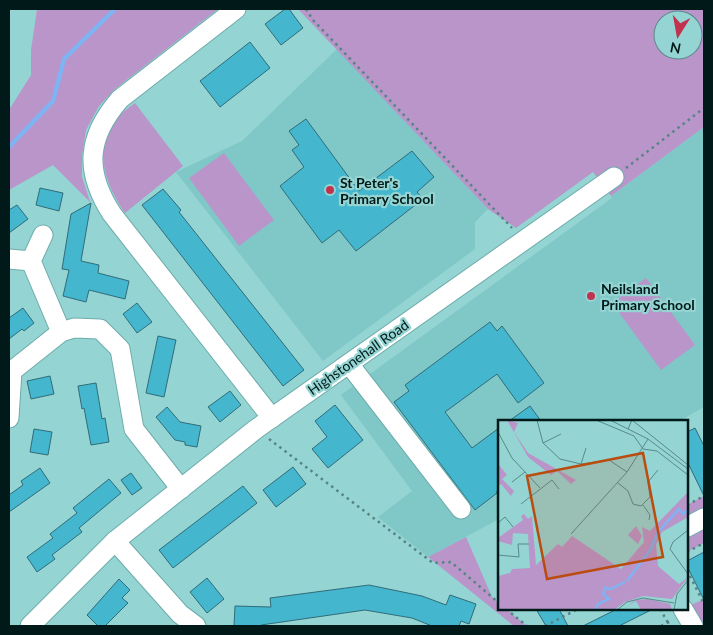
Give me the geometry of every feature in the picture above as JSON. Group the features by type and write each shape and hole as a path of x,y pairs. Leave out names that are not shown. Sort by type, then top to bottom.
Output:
{"street":[{"path":"236,9 120,99 109,112 95,140 94,178 101,197 112,214 272,418"},
{"name":"Highstonehall Road","path":"30,626 115,541 256,428 614,177"},
{"path":"43,235 32,261 61,332"},
{"path":"9,259 32,261"},
{"path":"9,418 11,370 61,332 74,328 100,329 120,349 134,429 181,489"},
{"path":"349,364 461,509"},
{"path":"688,526 704,518"},
{"path":"115,541 180,614 196,626"},
{"path":"684,610 693,626"}],"path":[{"path":"306,9 313,20 523,240"},
{"path":"614,177 704,108"},
{"path":"256,428 433,563 451,562 498,602"},
{"path":"688,504 704,496"},
{"path":"688,551 704,543"},
{"path":"688,572 704,604"},
{"path":"507,610 527,626"},
{"path":"545,626 576,610"},
{"path":"661,610 670,626"}],"shaded area":[{"path":"37,9 218,9 115,89 99,106 86,130 82,155 82,177 90,202 53,165 9,190 9,110 31,75 31,50"},
{"path":"298,9 704,9 704,127 611,196 593,172 516,228 488,209"},
{"name":"St Peter's Primary School","path":"337,49 488,209 475,222 475,249 323,361 176,172 242,141"},
{"path":"135,103 183,166 125,213 111,189 104,165 103,153 111,128 121,114"},
{"name":"Neilsland Primary School","path":"704,127 704,407 681,420 498,420 498,520 428,557 378,517 412,491 341,395 612,198 611,196"},
{"path":"224,153 274,220 239,246 189,178"},
{"path":"646,278 695,345 661,370 612,303"},
{"path":"704,496 704,512 688,520 688,504"},
{"path":"704,526 704,543 688,551 688,534"},
{"path":"466,537 492,597 498,602 498,610 507,610 527,626 514,626 428,557"},
{"path":"702,600 704,604 704,626 702,626 689,606"}],"building":[{"path":"285,9 289,9 303,28 281,45 265,24"},
{"path":"250,42 270,68 220,107 200,81"},
{"path":"306,119 359,191 412,151 434,177 417,192 423,199 356,251 339,230 322,243 280,186 304,167 292,150 299,145 289,131"},
{"path":"40,188 63,193 59,211 36,205"},
{"path":"163,189 181,210 179,212 304,370 283,386 142,205"},
{"path":"91,203 81,261 99,265 98,273 129,281 125,299 89,290 86,302 63,296 69,270 62,269 71,214"},
{"path":"17,205 28,219 9,233 9,210"},
{"path":"137,303 152,322 137,333 123,314"},
{"path":"23,308 34,323 9,339 9,318"},
{"path":"490,322 497,331 502,326 544,383 518,403 497,374 445,412 472,448 498,429 498,490 497,493 475,510 394,402 409,391 405,385"},
{"path":"158,336 176,340 164,397 146,393"},
{"path":"50,376 54,394 31,399 27,381"},
{"path":"96,383 102,419 105,418 109,442 91,445 78,386"},
{"path":"230,391 241,405 220,422 208,407"},
{"path":"335,405 363,440 328,468 312,449 327,437 315,421"},
{"path":"530,406 540,420 510,420"},
{"path":"167,407 180,422 201,426 197,447 185,445 185,442 175,440 156,417"},
{"path":"695,428 704,446 704,496 688,463 688,432"},
{"path":"34,429 52,432 48,455 30,452"},
{"path":"293,467 306,484 276,507 263,490"},
{"path":"40,468 50,483 9,512 9,495 23,485 21,481"},
{"path":"131,473 142,488 132,495 121,480"},
{"path":"109,479 121,493 79,528 82,532 52,555 55,559 37,572 27,557 53,538 50,534 77,513 73,508"},
{"path":"243,486 257,503 173,568 159,550"},
{"path":"704,552 704,600 688,568 688,560"},
{"path":"207,578 224,599 207,613 190,592"},
{"path":"119,579 130,590 122,598 128,603 105,626 98,626 87,615"},
{"path":"369,585 422,596 446,605 450,595 476,604 469,624 461,621 459,626 432,626 412,618 365,610 261,626 234,626 235,606 271,607 270,598"},
{"path":"537,610 560,610 568,626 546,626"},
{"path":"615,610 651,610 619,626 583,626"}],"waterway":[{"path":"9,147 53,101 64,59 115,9"}],"place":[{"name":"St Peter's Primary School","path":"330,190"},
{"name":"Neilsland Primary School","path":"591,296"}]}
